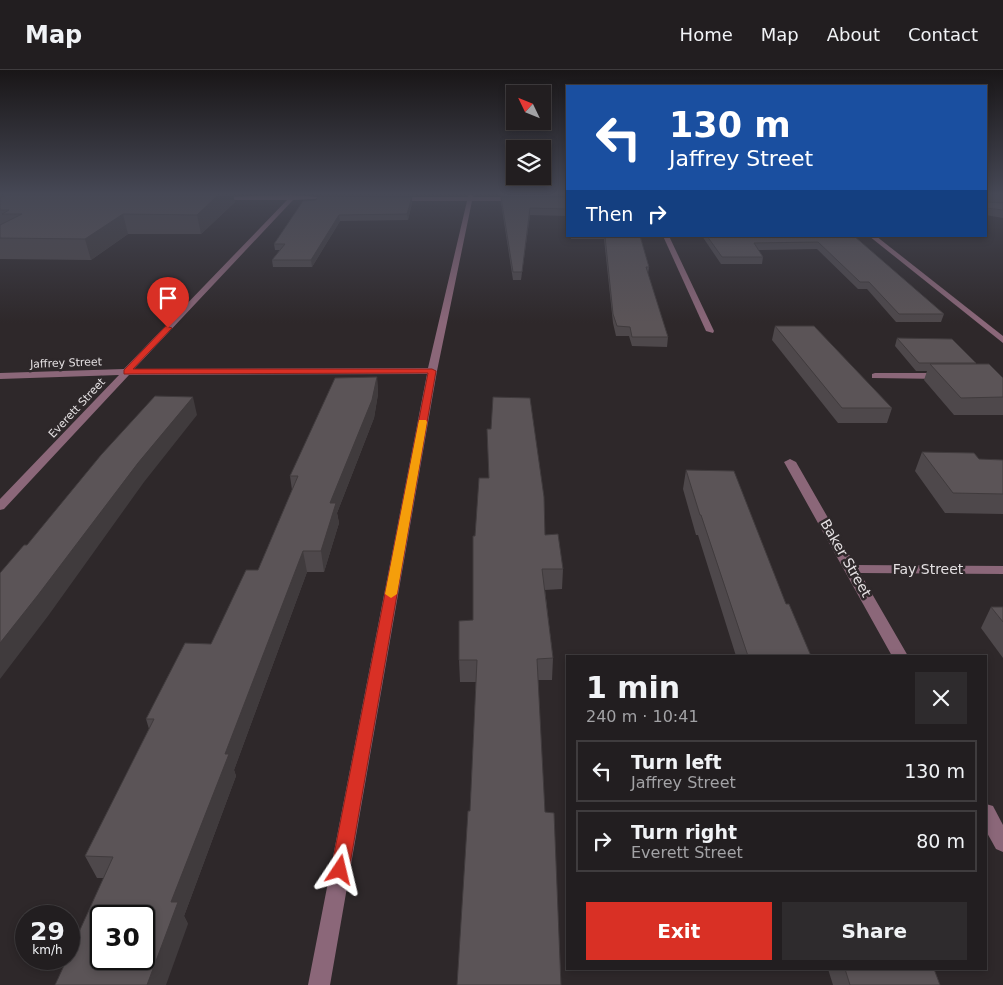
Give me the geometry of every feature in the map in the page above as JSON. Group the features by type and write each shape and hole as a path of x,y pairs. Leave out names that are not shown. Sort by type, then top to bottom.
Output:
{"street":[{"name":"Everett Street","path":"0,506 254,238"},
{"path":"319,985 432,371 462,238"},
{"path":"667,238 710,331"},
{"path":"874,238 1003,340"},
{"name":"Jaffrey Street","path":"0,376 126,372 432,371"},
{"path":"875,376 954,376"},
{"name":"Baker Street","path":"790,462 899,655"},
{"name":"Fay Street","path":"852,569 1003,570"},
{"path":"987,814 1003,843"}],"building":[{"path":"0,238 87,238 85,239"},
{"path":"278,238 325,238 311,260 272,260 285,244 274,244"},
{"path":"508,238 526,238 522,272 513,272"},
{"path":"605,238 640,238 649,267 646,267 668,337 632,337 630,327 617,326 613,314"},
{"path":"708,238 856,238 944,314 899,314 869,282 860,282 818,242 754,243 763,257 722,257"},
{"path":"775,326 814,326 892,408 842,408"},
{"path":"897,338 952,339 976,363 919,363"},
{"path":"930,364 989,364 1003,378 1003,397 961,398"},
{"path":"377,377 372,400 330,503 336,503 321,551 303,551 225,754 229,754 171,902 178,902 155,964 155,905 91,905 113,857 85,856 154,719 146,719 185,643 211,644 246,570 258,570 298,476 290,476 335,378"},
{"path":"155,396 193,397 138,463 0,643 0,573 24,545 27,545 101,455"},
{"path":"493,397 530,398 544,497 545,535 558,534 563,569 542,569 553,658 537,659 545,812 554,813 561,985 457,985 468,811 470,811 477,660 459,660 459,621 473,620 473,536 475,536 479,478 489,478 487,429 491,429"},
{"path":"922,452 974,453 979,459 1003,460 1003,494 953,493"},
{"path":"686,470 734,471 786,604 789,604 811,655 748,655"},
{"path":"991,607 1003,607 1003,622"},
{"path":"90,908 90,970 153,970 147,985 55,985 62,970 80,970 80,930"},
{"path":"845,970 934,970 940,985 850,985"}],"slow traffic":[{"path":"391,594 423,422"}],"route":[{"path":"168,328 126,372 432,371 340,870"}]}
